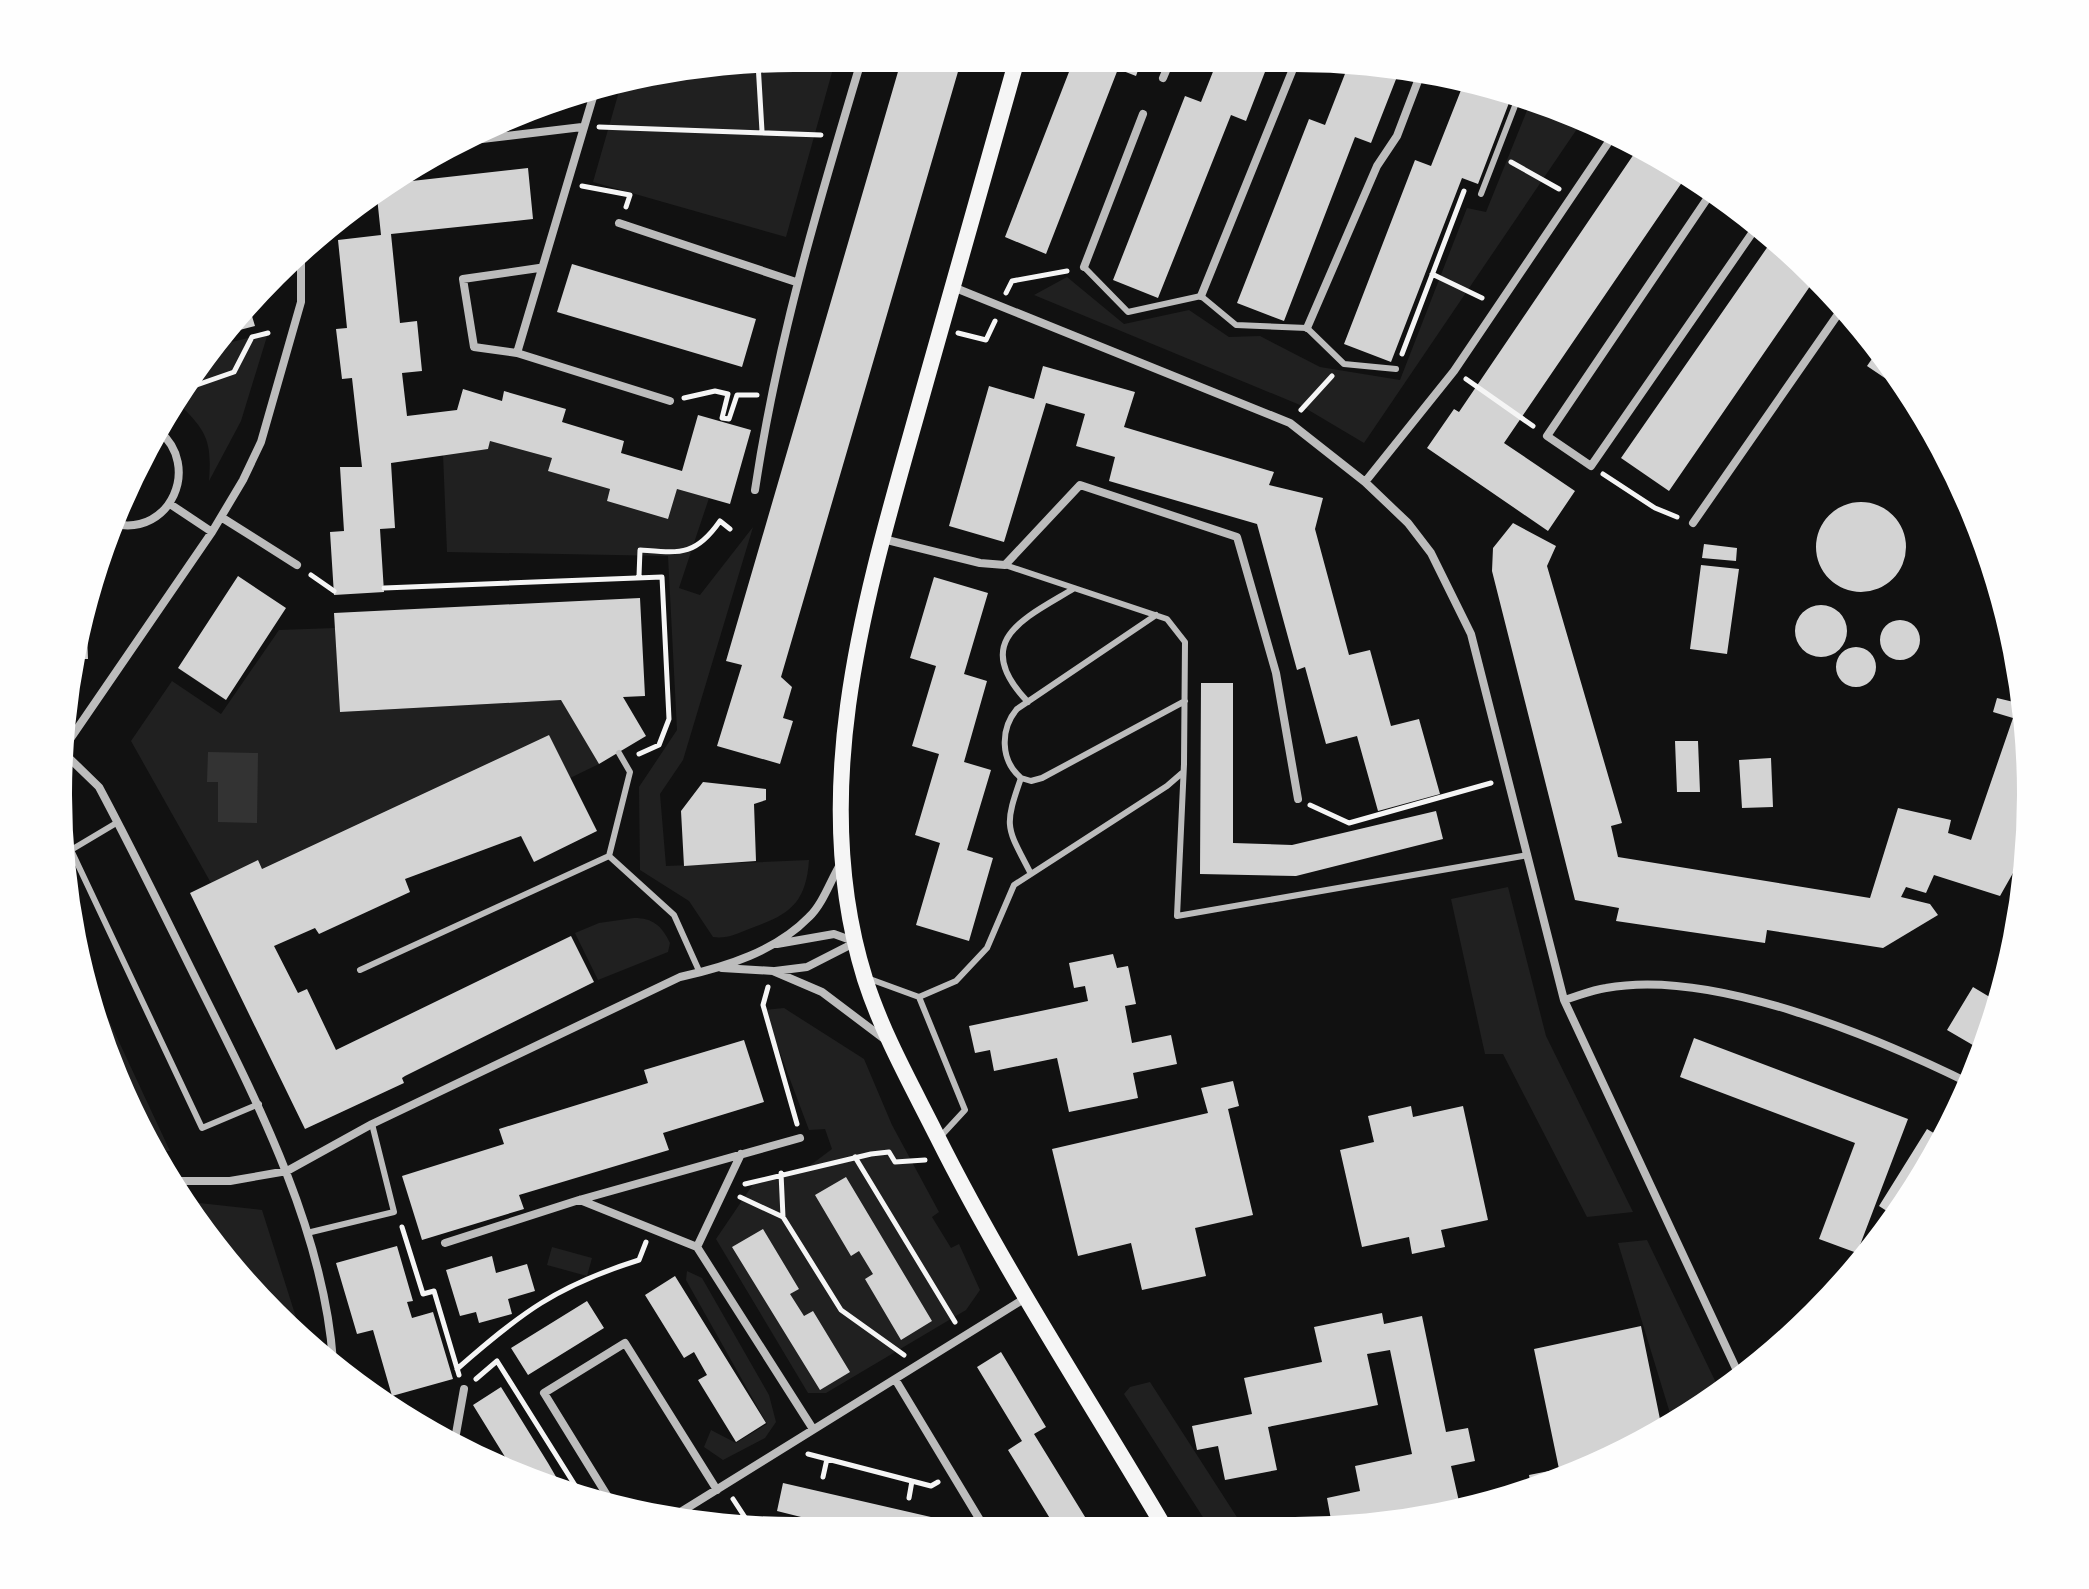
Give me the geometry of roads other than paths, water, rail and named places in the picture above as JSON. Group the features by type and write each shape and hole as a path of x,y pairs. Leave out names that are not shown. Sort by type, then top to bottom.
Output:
{"main road":[{"path":"1013,72 882,538 845,717 840,776 841,862 865,977 888,1042 1027,1297 1158,1517"}],"street":[{"path":"755,490 770,395 796,282 858,72"},
{"path":"1163,78 1166,72"},
{"path":"1201,296 1292,72"},
{"path":"1307,328 1377,166 1397,136 1417,83"},
{"path":"517,353 539,268 591,102"},
{"path":"1084,267 1143,114"},
{"path":"496,137 582,127"},
{"path":"1365,482 1454,371 1607,144"},
{"path":"1706,201 1547,436 1591,466 1751,235"},
{"path":"619,223 796,282"},
{"path":"75,731 212,532 261,442 301,302 301,268"},
{"path":"539,268 463,279 474,347 517,353 670,401"},
{"path":"953,287 1290,423 1365,482 1416,533 1455,594 1471,634 1564,1000 1735,1367"},
{"path":"1693,523 1836,316"},
{"path":"125,524 142,524 157,517 170,504 180,475 179,460 166,439"},
{"path":"882,538 980,563 1005,565 1080,485 1237,537 1276,673 1298,799"},
{"path":"170,504 212,532"},
{"path":"221,517 297,565"},
{"path":"73,762 99,787 259,1104 287,1171 331,1327 332,1350"},
{"path":"185,1181 230,1181 287,1171 372,1124 680,977 721,968 773,944 811,916 841,862"},
{"path":"773,944 834,934 856,942"},
{"path":"721,968 773,971 807,967 856,942"},
{"path":"773,971 822,992 888,1042"},
{"path":"1564,1000 1606,988 1667,985 1756,1001 1904,1051 1959,1078"},
{"path":"445,1243 579,1200 800,1138"},
{"path":"697,1247 741,1154"},
{"path":"579,1200 697,1247 813,1429"},
{"path":"686,1509 1027,1297"},
{"path":"604,1491 544,1393 625,1343 720,1487"},
{"path":"895,1379 978,1517"},
{"path":"456,1432 464,1389"}],"lane":[{"path":"1481,194 1515,107"},
{"path":"1084,267 1128,312 1201,296 1236,325 1307,328 1344,364 1396,369"},
{"path":"1005,565 1156,615 1178,629 1185,642 1177,916 1528,855"},
{"path":"1028,702 1008,674 1003,654 1007,636 1017,623 1074,588"},
{"path":"1156,615 1028,702 1009,719 1003,736 1015,773 1031,781 1042,778 1185,701"},
{"path":"609,856 630,772 619,753"},
{"path":"865,977 919,997 956,981 987,948 1009,892 1031,874 1167,786 1182,772"},
{"path":"1021,778 1008,813 1008,829 1031,874"},
{"path":"75,848 118,822"},
{"path":"360,970 609,856"},
{"path":"609,856 674,915 700,973"},
{"path":"75,860 202,1128 259,1104"},
{"path":"919,997 965,1110 939,1139"},
{"path":"305,1233 394,1212 372,1124"}]}
